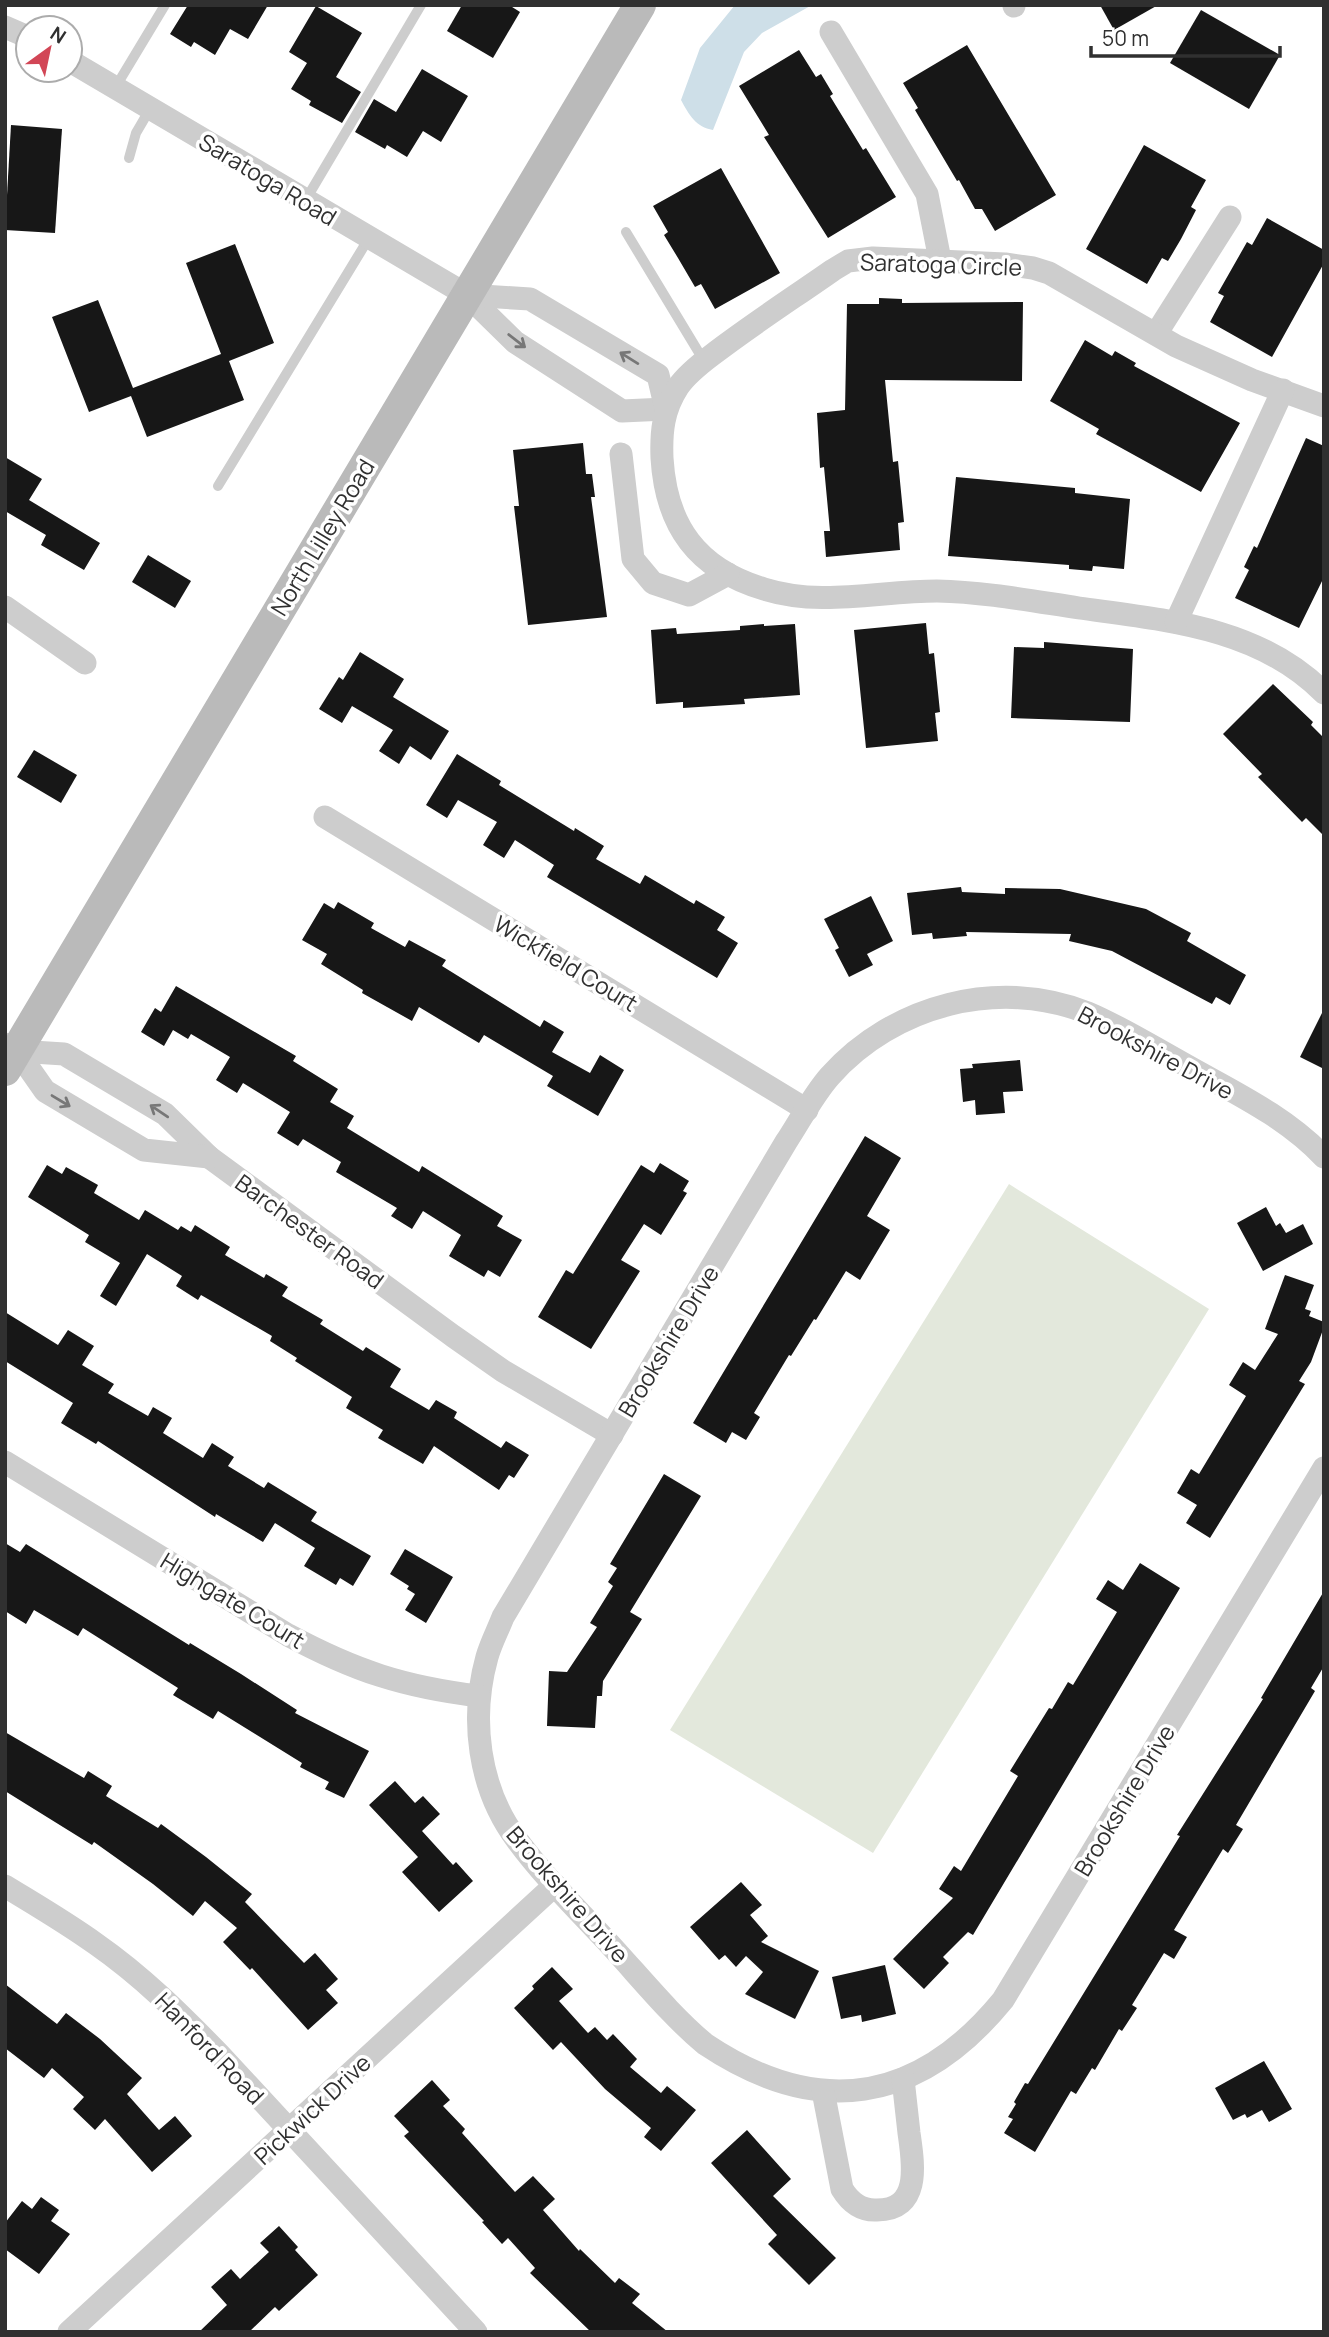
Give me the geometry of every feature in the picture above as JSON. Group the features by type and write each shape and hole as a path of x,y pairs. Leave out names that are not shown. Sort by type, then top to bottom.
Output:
{"street":[{"name":"North Lilley Road","path":"9,1055 640,5"},
{"path":"831,32 927,194 940,260"},
{"name":"Saratoga Road","path":"84,69 467,295"},
{"path":"1156,334 1230,218"},
{"name":"Saratoga Circle","path":"1324,406 1252,380 1176,346 1049,273 1019,266 873,258 848,261 704,361 679,386 666,409 661,432 664,485 670,509 684,535 703,557 728,574 763,589 797,597 821,598 936,591 992,595 1176,622 1220,632 1262,649 1285,662 1324,693"},
{"path":"467,295 515,342 622,411 666,409"},
{"name":"Saratoga Circle","path":"467,295 530,299 541,305 658,375 666,409"},
{"path":"1176,622 1283,390"},
{"path":"621,454 633,559 653,583 689,595 728,574"},
{"path":"5,607 85,663"},
{"name":"Wickfield Court","path":"326,817 807,1110"},
{"name":"Brookshire Drive","path":"1324,1157 1306,1138 1272,1114 1118,1028 1064,1005 1031,999 989,998 947,1004 914,1015 878,1034 851,1054 828,1078 807,1110 503,1617 488,1655 479,1696 478,1726 481,1750 493,1796 516,1840 705,2045 733,2063 796,2087 823,2091 864,2089 902,2079 931,2066 958,2048 982,2026 1003,2000 1324,1468"},
{"name":"Barchester Road","path":"9,1055 64,1054 165,1114 209,1157 483,1357 555,1403 612,1435"},
{"path":"9,1055 45,1091 144,1150 209,1157"},
{"name":"Highgate Court","path":"5,1462 288,1635 327,1656 401,1683 479,1696"},
{"name":"Pickwick Drive","path":"69,2332 555,1885"},
{"name":"Hanford Road","path":"5,1886 96,1944 145,1982 220,2055 476,2332"},
{"path":"823,2091 842,2189 847,2198 858,2206 881,2211 902,2200 910,2189 914,2173 902,2079"}],"lane":[{"path":"115,88 165,5"},
{"path":"305,201 421,5"},
{"path":"129,158 136,133 150,109"},
{"path":"626,232 704,361"},
{"path":"218,486 369,238"}],"shaded area":[{"path":"735,5 812,5 762,33 744,52 713,130 694,119 681,100 700,48"},
{"path":"1009,1184 1209,1309 873,1853 670,1730"}],"building":[{"path":"188,5 268,5 248,39 230,29 215,55 194,42 191,47 170,34"},
{"path":"462,5 509,5 520,12 493,58 447,31"},
{"path":"1100,5 1158,5 1114,30"},
{"path":"316,6 362,33 336,77 361,92 342,123 309,105 311,101 291,89 307,63 289,52"},
{"path":"1201,10 1280,55 1249,109 1170,63"},
{"path":"967,45 1056,195 995,231 982,209 975,209 959,180 957,181 915,110 918,108 903,83"},
{"path":"799,50 816,77 821,74 833,94 830,96 896,197 828,238 764,137 769,135 739,86"},
{"path":"422,69 468,96 441,142 423,131 407,157 387,145 385,149 355,132 374,99 396,112"},
{"path":"11,125 62,129 55,233 5,230"},
{"path":"1144,145 1206,180 1191,207 1196,210 1181,239 1168,261 1162,258 1147,284 1086,249"},
{"path":"721,168 780,273 715,309 701,284 695,287 664,235 668,232 653,206"},
{"path":"1267,218 1324,250 1324,263 1272,357 1210,322 1224,296 1218,293 1247,242 1252,245"},
{"path":"235,244 274,343 229,361 244,400 147,437 131,396 89,412 52,317 98,300 133,388 221,354 186,263"},
{"path":"879,298 902,299 902,303 1023,302 1022,381 885,380 893,462 898,461 904,522 898,523 900,550 826,557 824,531 830,531 824,467 820,468 817,413 845,410 847,304 879,304"},
{"path":"1085,340 1112,356 1115,351 1136,363 1134,366 1240,423 1201,492 1096,434 1099,429 1050,401"},
{"path":"1306,438 1324,446 1324,577 1299,628 1235,598 1249,570 1244,567 1254,546 1257,548"},
{"path":"583,443 586,474 592,474 595,497 591,497 607,617 528,625 514,506 519,506 513,450"},
{"path":"5,457 42,479 29,500 100,543 84,570 41,545 46,535 5,511"},
{"path":"956,477 1075,488 1075,493 1130,499 1124,569 1093,566 1092,571 1069,569 1069,565 948,556"},
{"path":"148,555 191,581 175,608 132,582"},
{"path":"926,623 929,654 934,653 940,712 935,713 938,741 866,748 854,630"},
{"path":"795,624 800,695 744,699 745,704 683,708 683,702 656,704 651,630 676,628 677,634 740,630 740,626"},
{"path":"1044,642 1133,649 1130,722 1011,718 1014,647 1044,648"},
{"path":"360,652 404,679 393,697 449,731 431,760 410,746 399,764 379,751 393,730 352,706 342,723 319,709 339,677 343,680"},
{"path":"1273,684 1313,722 1311,725 1324,738 1324,836 1306,818 1302,822 1258,777 1262,774 1223,734"},
{"path":"34,750 77,775 61,803 17,777"},
{"path":"457,754 501,781 499,785 604,846 596,859 640,884 645,875 694,904 696,900 725,917 717,930 738,943 717,978 547,877 554,865 515,840 504,858 483,845 497,822 458,800 447,818 426,805"},
{"path":"961,887 962,892 1005,894 1005,888 1060,889 1146,909 1191,933 1187,941 1246,975 1230,1005 1216,997 1212,1004 1112,951 1069,941 1071,934 966,932 967,936 933,939 932,933 912,935 907,893"},
{"path":"871,896 893,941 867,954 873,965 849,977 835,950 839,948 824,919"},
{"path":"338,902 374,923 371,928 405,947 409,940 446,960 442,966 540,1027 544,1020 564,1032 552,1052 590,1073 600,1055 624,1070 598,1116 547,1086 553,1076 484,1035 479,1043 419,1007 412,1021 362,993 363,990 321,964 327,954 302,940 324,903 334,909"},
{"path":"176,986 296,1056 293,1061 338,1089 330,1102 354,1116 347,1128 419,1172 422,1166 503,1216 497,1226 522,1240 500,1277 488,1270 484,1277 449,1256 461,1235 423,1211 412,1229 391,1216 397,1208 336,1172 341,1162 303,1139 298,1146 277,1133 290,1112 243,1083 237,1093 216,1080 230,1057 191,1034 188,1039 173,1030 164,1046 141,1032 155,1008 161,1012"},
{"path":"1324,1009 1324,1069 1300,1057"},
{"path":"1020,1060 1023,1091 1003,1092 1005,1113 976,1115 975,1100 963,1102 960,1069 973,1068 972,1064"},
{"path":"865,1136 901,1158 867,1216 890,1230 860,1280 846,1271 816,1320 814,1319 791,1356 789,1355 754,1413 760,1417 746,1440 732,1432 726,1443 693,1423"},
{"path":"660,1163 689,1181 683,1191 687,1193 661,1235 644,1224 621,1260 640,1271 591,1349 538,1317 566,1270 573,1274 641,1165 654,1173"},
{"path":"47,1165 62,1174 66,1167 98,1185 94,1193 139,1220 145,1210 178,1230 181,1226 191,1232 195,1225 230,1247 225,1255 264,1278 266,1274 288,1287 282,1296 323,1320 320,1324 363,1351 366,1347 401,1369 390,1387 429,1410 436,1400 457,1412 454,1418 501,1448 506,1441 529,1455 514,1478 509,1475 499,1490 434,1446 423,1464 378,1438 383,1430 346,1408 352,1397 295,1361 297,1358 270,1341 272,1336 201,1295 198,1300 176,1286 182,1276 147,1254 116,1306 100,1296 120,1263 85,1242 89,1235 28,1197"},
{"path":"1266,1207 1276,1226 1280,1223 1286,1233 1303,1224 1313,1244 1263,1271 1237,1223"},
{"path":"1285,1275 1314,1285 1305,1309 1311,1311 1309,1316 1324,1322 1324,1327 1311,1362 1299,1381 1305,1384 1210,1538 1186,1523 1197,1505 1177,1493 1191,1469 1199,1474 1246,1396 1229,1385 1243,1362 1255,1370 1278,1334 1265,1329"},
{"path":"5,1312 58,1345 68,1330 94,1346 82,1365 114,1384 108,1393 148,1416 153,1407 172,1418 163,1433 203,1458 212,1443 234,1457 228,1466 264,1488 268,1482 317,1512 311,1521 371,1556 353,1586 340,1578 336,1585 304,1566 315,1548 275,1523 263,1542 216,1514 215,1517 98,1441 96,1444 61,1423 73,1403 5,1361"},
{"path":"664,1474 701,1496 630,1612 642,1619 603,1681 602,1696 597,1696 595,1728 547,1726 549,1671 567,1672 597,1627 590,1623 613,1586 608,1582 617,1568 610,1564"},
{"path":"5,1543 20,1552 26,1544 241,1674 297,1710 295,1713 369,1751 344,1798 325,1789 329,1782 300,1767 302,1763 218,1711 213,1719 173,1695 178,1688 83,1628 78,1636 34,1610 26,1624 5,1611"},
{"path":"405,1549 453,1577 426,1623 405,1610 415,1594 407,1589 409,1586 390,1574"},
{"path":"1140,1563 1180,1588 973,1935 968,1932 943,1957 949,1963 924,1989 893,1959 953,1898 939,1889 954,1866 961,1871 1018,1776 1010,1771 1068,1682 1073,1685 1117,1612 1096,1599 1108,1580 1123,1590"},
{"path":"1324,1591 1324,1666 1311,1688 1315,1691 1236,1825 1243,1829 1228,1853 1223,1849 1174,1930 1187,1937 1174,1959 1164,1953 1132,2005 1137,2008 1122,2031 1119,2029 1095,2070 1092,2068 1076,2094 1071,2091 1035,2152 1004,2133 1013,2119 1008,2117 1016,2104 1014,2102 1025,2083 1028,2084 1180,1836 1177,1835 1263,1699 1261,1698"},
{"path":"5,1732 84,1778 88,1771 112,1786 106,1796 158,1828 161,1824 252,1894 245,1902 304,1963 315,1953 338,1979 326,1990 338,2003 308,2030 252,1968 250,1970 223,1942 237,1928 205,1901 193,1916 94,1842 92,1845 5,1791"},
{"path":"395,1781 415,1803 423,1796 440,1814 422,1831 453,1865 456,1862 473,1881 439,1912 402,1872 418,1857 369,1805"},
{"path":"741,1882 762,1905 750,1915 768,1936 761,1942 819,1971 795,2019 745,1994 763,1972 746,1956 736,1967 725,1955 719,1960 690,1927"},
{"path":"885,1965 896,2014 862,2022 861,2015 841,2019 832,1977"},
{"path":"552,1967 573,1989 559,2001 588,2033 595,2027 607,2040 613,2034 637,2059 630,2067 661,2093 667,2086 696,2110 661,2151 644,2137 651,2128 605,2089 561,2042 553,2050 514,2008"},
{"path":"5,1984 57,2024 66,2013 100,2039 142,2078 127,2094 159,2130 175,2116 192,2136 152,2172 105,2119 95,2130 73,2109 84,2097 52,2068 44,2078 5,2048"},
{"path":"1264,2061 1292,2109 1269,2122 1262,2110 1247,2118 1245,2114 1233,2120 1215,2088"},
{"path":"432,2080 450,2100 443,2106 465,2129 462,2133 515,2192 533,2176 555,2199 543,2210 579,2251 580,2249 615,2283 619,2278 640,2294 632,2303 668,2332 591,2332 530,2273 535,2268 508,2238 502,2244 482,2222 484,2221 404,2136 409,2132 394,2116"},
{"path":"747,2130 791,2179 773,2196 836,2258 809,2285 768,2244 777,2235 711,2163"},
{"path":"41,2197 59,2210 51,2221 70,2234 39,2274 5,2249 5,2223 22,2201 32,2209"},
{"path":"279,2226 298,2247 295,2250 318,2275 279,2311 275,2307 249,2332 199,2332 227,2305 211,2287 231,2269 240,2279 269,2252 260,2243"}]}
